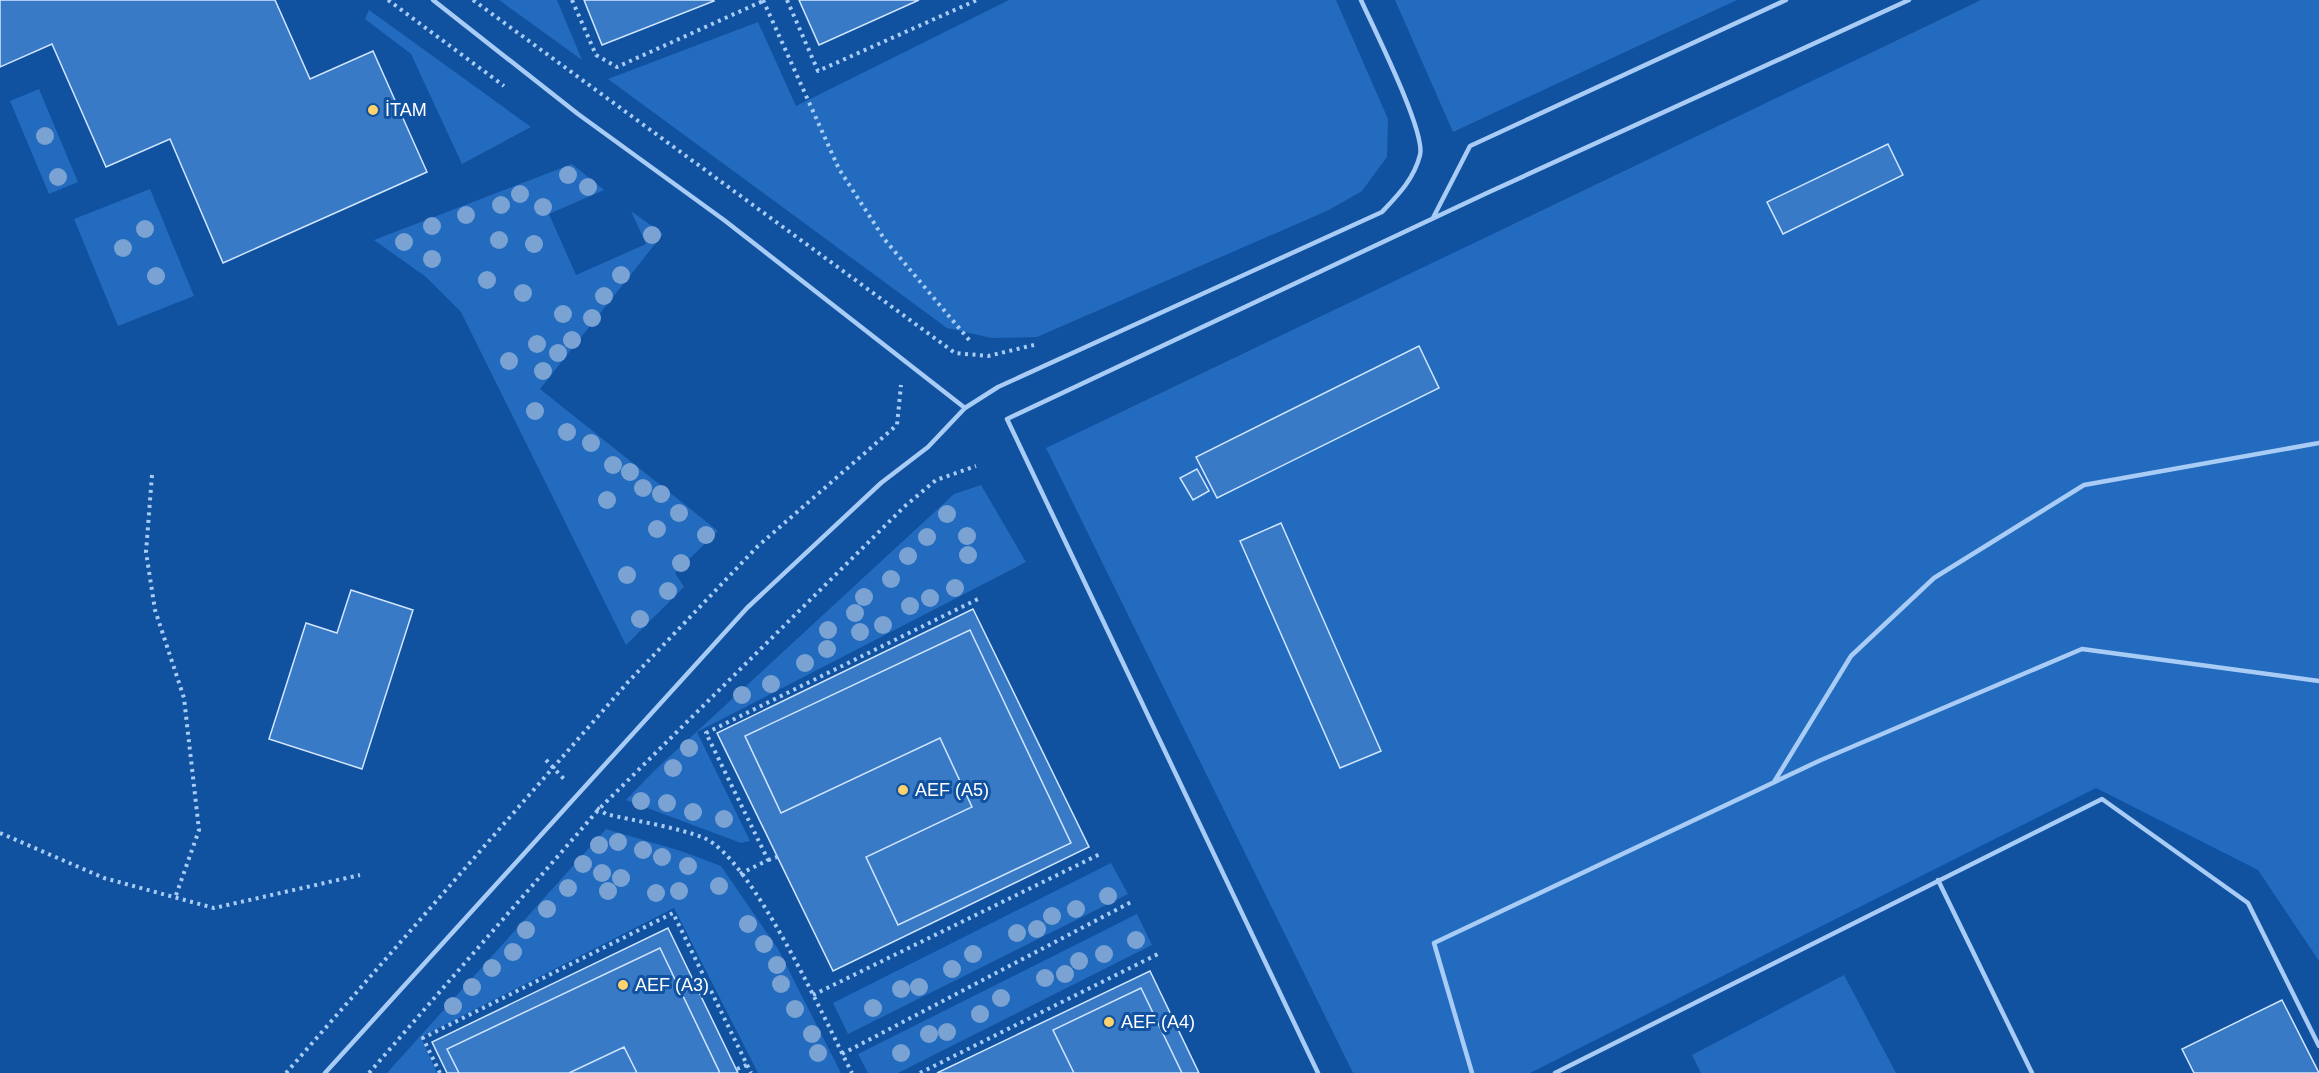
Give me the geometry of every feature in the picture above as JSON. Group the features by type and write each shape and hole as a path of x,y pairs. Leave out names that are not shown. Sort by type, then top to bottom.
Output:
{"lane":[{"path":"433,0 578,114 724,220 965,408"},
{"path":"326,1073 747,608 881,483 928,447 965,408 998,387 1382,212 1407,186 1421,153 1415,126 1361,0"},
{"path":"1432,219 1470,146 1786,0"},
{"path":"1318,1073 1007,419 1432,219 1909,0"},
{"path":"1774,782 1851,656 1944,572 2084,485 2319,443"},
{"path":"1472,1073 1434,944 1774,782 2082,649 2319,681"},
{"path":"1555,1073 2102,799 2248,903 2319,1046"},
{"path":"1938,880 2032,1073"}],"path":[{"path":"388,0 510,90"},
{"path":"473,0 955,353 988,356 1038,344"},
{"path":"572,0 596,55 617,67 763,1 839,169 885,240 970,341"},
{"path":"787,0 818,71 977,0"},
{"path":"286,1073 628,682 758,546 897,425 902,386 893,377"},
{"path":"369,1073 599,809 905,506 936,480 976,466"},
{"path":"152,475 146,552 155,610 184,698 199,830 176,898"},
{"path":"768,860 706,733 978,599"},
{"path":"546,760 578,794 606,814 705,838 727,855 792,952 852,1073"},
{"path":"0,833 104,878 214,909 360,875"},
{"path":"813,995 1102,853"},
{"path":"740,874 777,856"},
{"path":"842,1054 1133,902"},
{"path":"440,1073 423,1038 673,914 751,1073"},
{"path":"920,1073 1158,954"},
{"path":"737,1070 747,1065"}],"shaded area":[{"path":"499,0 557,0 582,60"},
{"path":"1009,0 1336,0 1388,119 1387,157 1362,191 1329,210 1037,337 992,338 947,328 608,79 758,22 796,106"},
{"path":"1395,0 1737,0 1453,132"},
{"path":"1981,0 2319,0 2319,961 2258,870 2096,788 1530,1073 1353,1073 1046,448"},
{"path":"369,10 531,127 462,164 411,54 365,19"},
{"path":"39,89 78,182 49,194 10,101"},
{"path":"572,164 604,190 549,214 576,275 646,244 631,211 663,234 540,389 718,531 675,573 684,587 626,645 461,312 426,277 374,240"},
{"path":"150,189 194,296 118,326 74,219"},
{"path":"981,485 1026,562 697,732 750,841 741,843 626,800 654,771 954,494"},
{"path":"606,829 681,851 721,866 778,949 841,1073 758,1073 674,908 421,1037 437,1073 387,1073"},
{"path":"1111,863 1128,894 848,1034 833,1003"},
{"path":"1137,914 1152,945 898,1073 868,1073 858,1054"},
{"path":"1844,975 1896,1073 1701,1073 1692,1055"}],"building":[{"path":"0,0 275,0 310,79 373,51 427,172 223,263 170,139 106,167 52,44 0,67"},
{"path":"584,0 713,0 714,1 602,45"},
{"path":"799,0 919,0 819,45"},
{"path":"1888,144 1903,175 1783,234 1767,202"},
{"path":"1419,346 1439,388 1217,498 1196,457"},
{"path":"1197,469 1209,491 1193,500 1180,478"},
{"path":"1281,523 1381,751 1340,768 1240,541"},
{"path":"351,590 413,610 362,769 269,739 306,623 337,633"},
{"name":"AEF (A5)","path":"973,609 1089,847 833,971 717,733"},
{"path":"970,630 1071,843 898,925 866,857 972,807 940,738 781,813 745,736"},
{"name":"AEF (A3)","path":"668,928 738,1073 447,1073 432,1042"},
{"name":"AEF (A3)","path":"660,948 720,1073 637,1073 624,1047 569,1073 459,1073 447,1049"},
{"name":"AEF (A4)","path":"1150,971 1199,1073 937,1073"},
{"path":"1141,988 1182,1073 1074,1073 1053,1030"},
{"path":"2282,1000 2319,1073 2194,1073 2182,1049"}],"place":[{"name":"İTAM","path":"373,110"},
{"name":"AEF (A5)","path":"903,790"},
{"name":"AEF (A3)","path":"623,985"},
{"name":"AEF (A4)","path":"1109,1022"}]}
